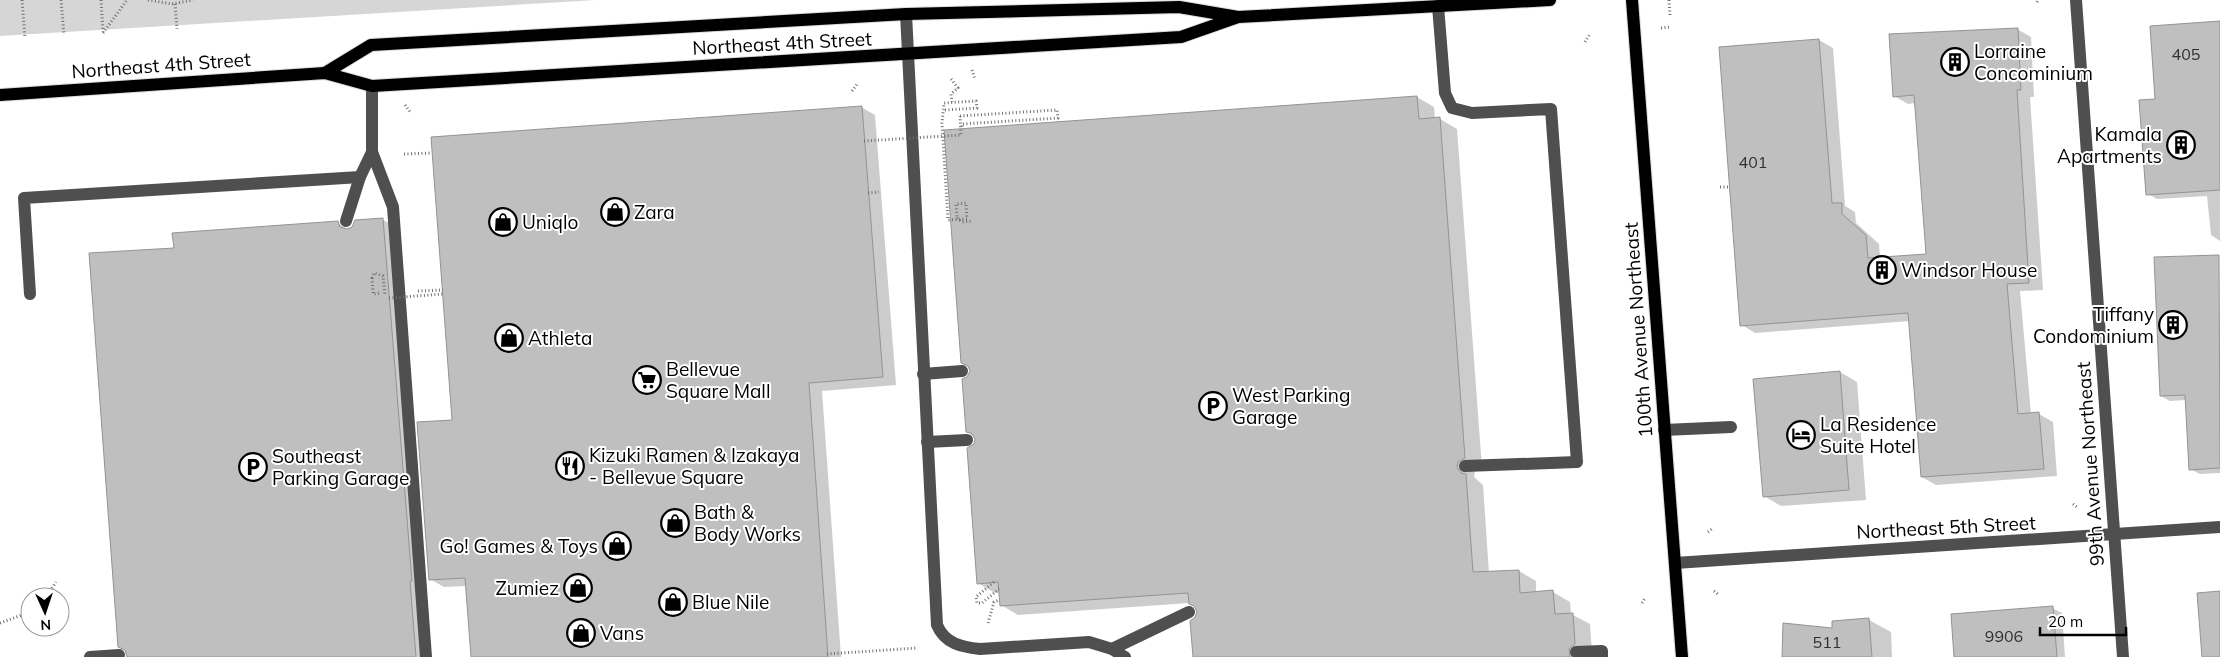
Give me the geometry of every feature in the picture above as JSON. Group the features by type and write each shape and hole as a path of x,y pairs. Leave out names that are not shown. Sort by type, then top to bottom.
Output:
{"main road":[{"name":"Northeast 4th Street","path":"325,73 371,45 906,14 1179,7 1238,17 1550,0"},
{"name":"100th Avenue Northeast","path":"1632,0 1682,657"},
{"name":"Northeast 4th Street","path":"0,95 325,73 372,86 908,55 1181,37 1238,17"}],"street":[{"name":"99th Avenue Northeast","path":"2076,0 2122,657"},
{"path":"1438,6 1445,93 1452,108 1472,113 1552,109 1577,462 1465,466"},
{"path":"906,14 935,616 940,632 955,645 980,649 1089,642 1112,649 1125,657"},
{"path":"372,86 372,152 393,207 426,657"},
{"path":"346,221 360,177 372,152"},
{"path":"30,294 24,198 360,177"},
{"path":"923,374 962,371"},
{"path":"1664,430 1731,426"},
{"path":"927,442 967,440"},
{"name":"Northeast 5th Street","path":"1675,563 2220,527"},
{"path":"1112,649 1189,612"},
{"path":"1576,652 1602,651 1602,657"},
{"path":"90,657 119,655"}],"path":[{"path":"22,0 25,38"},
{"path":"61,0 64,35"},
{"path":"101,0 103,33 127,0"},
{"path":"148,0 175,4 193,0"},
{"path":"1669,0 1670,16"},
{"path":"175,4 177,29"},
{"path":"1661,28 1670,27"},
{"path":"1585,42 1590,34"},
{"path":"972,69 975,79"},
{"path":"951,79 958,88 951,94 952,102"},
{"path":"852,91 858,83"},
{"path":"945,110 976,108 976,101 944,103 945,110 942,123 948,220 967,219 966,203 956,204 957,218 962,222 972,221"},
{"path":"405,105 411,113"},
{"path":"864,141 961,135 960,116 1057,110 1058,118 962,124 962,128"},
{"path":"404,154 432,152"},
{"path":"1720,187 1730,187"},
{"path":"868,193 880,192"},
{"path":"374,294 372,278 374,273 383,276 385,296"},
{"path":"418,291 443,290"},
{"path":"389,298 443,294"},
{"path":"2073,504 2077,507"},
{"path":"1708,532 1712,529"},
{"path":"53,587 56,582"},
{"path":"994,582 976,597 976,603 982,604 999,589"},
{"path":"1714,592 1719,595"},
{"path":"1642,603 1645,598"},
{"path":"988,623 994,602 999,600"},
{"path":"0,623 20,616"},
{"path":"827,654 917,648"}],"shaded area":[{"path":"0,0 596,0 0,36"}],"building":[{"path":"2220,21 2220,190 2146,195 2139,100 2155,99 2150,26"},
{"name":"Windsor House","path":"2018,28 2021,90 2017,90 2029,283 2007,284 2018,414 2039,412 2044,469 1921,477 1908,313 1740,326 1719,47 1819,39 1832,203 1842,203 1842,214 1866,235 1868,258 1926,254 1914,95 1893,97 1889,34"},
{"name":"West Parking Garage","path":"1417,96 1419,119 1440,117 1465,458 1458,462 1457,467 1461,473 1466,474 1473,572 1519,570 1520,593 1553,590 1555,614 1573,613 1575,644 1569,649 1570,657 1193,657 1190,621 1197,612 1194,606 1189,604 1188,593 1000,606 998,582 977,584 967,448 974,444 975,439 971,433 966,432 962,379 967,377 970,371 968,366 961,363 944,130"},
{"name":"Bellevue Square Mall","path":"862,106 883,377 809,383 828,657 471,657 465,578 429,580 417,422 452,420 431,137"},
{"name":"Southeast Parking Garage","path":"383,218 412,581 410,581 416,657 127,657 125,650 118,647 89,253 174,248 172,233 338,221 340,227 347,229 352,227 355,220"},
{"name":"Tiffany Condominium","path":"2219,255 2220,468 2189,470 2185,395 2160,396 2154,257"},
{"name":"La Residence Suite Hotel","path":"1840,371 1849,490 1763,497 1753,379"},
{"path":"2220,591 2220,657 2202,657 2197,593"},
{"path":"2053,606 2057,657 1954,657 1951,614"},
{"path":"1869,618 1872,657 1782,657 1783,623 1832,628 1832,621"}],"place":[{"name":"Lorraine Concominium","path":"1955,62"},
{"name":"Kamala Apartments","path":"2181,145"},
{"name":"Zara","path":"615,212"},
{"name":"Uniqlo","path":"503,222"},
{"name":"Windsor House","path":"1882,270"},
{"name":"Tiffany Condominium","path":"2173,325"},
{"name":"Athleta","path":"509,338"},
{"name":"Bellevue Square Mall","path":"647,380"},
{"name":"West Parking Garage","path":"1213,406"},
{"name":"La Residence Suite Hotel","path":"1801,435"},
{"name":"Kizuki Ramen & Izakaya - Bellevue Square","path":"570,466"},
{"name":"Southeast Parking Garage","path":"253,467"},
{"name":"Bath & Body Works","path":"675,523"},
{"name":"Go! Games & Toys","path":"617,546"},
{"name":"Zumiez","path":"578,588"},
{"name":"Blue Nile","path":"673,602"},
{"name":"Vans","path":"581,633"}]}
